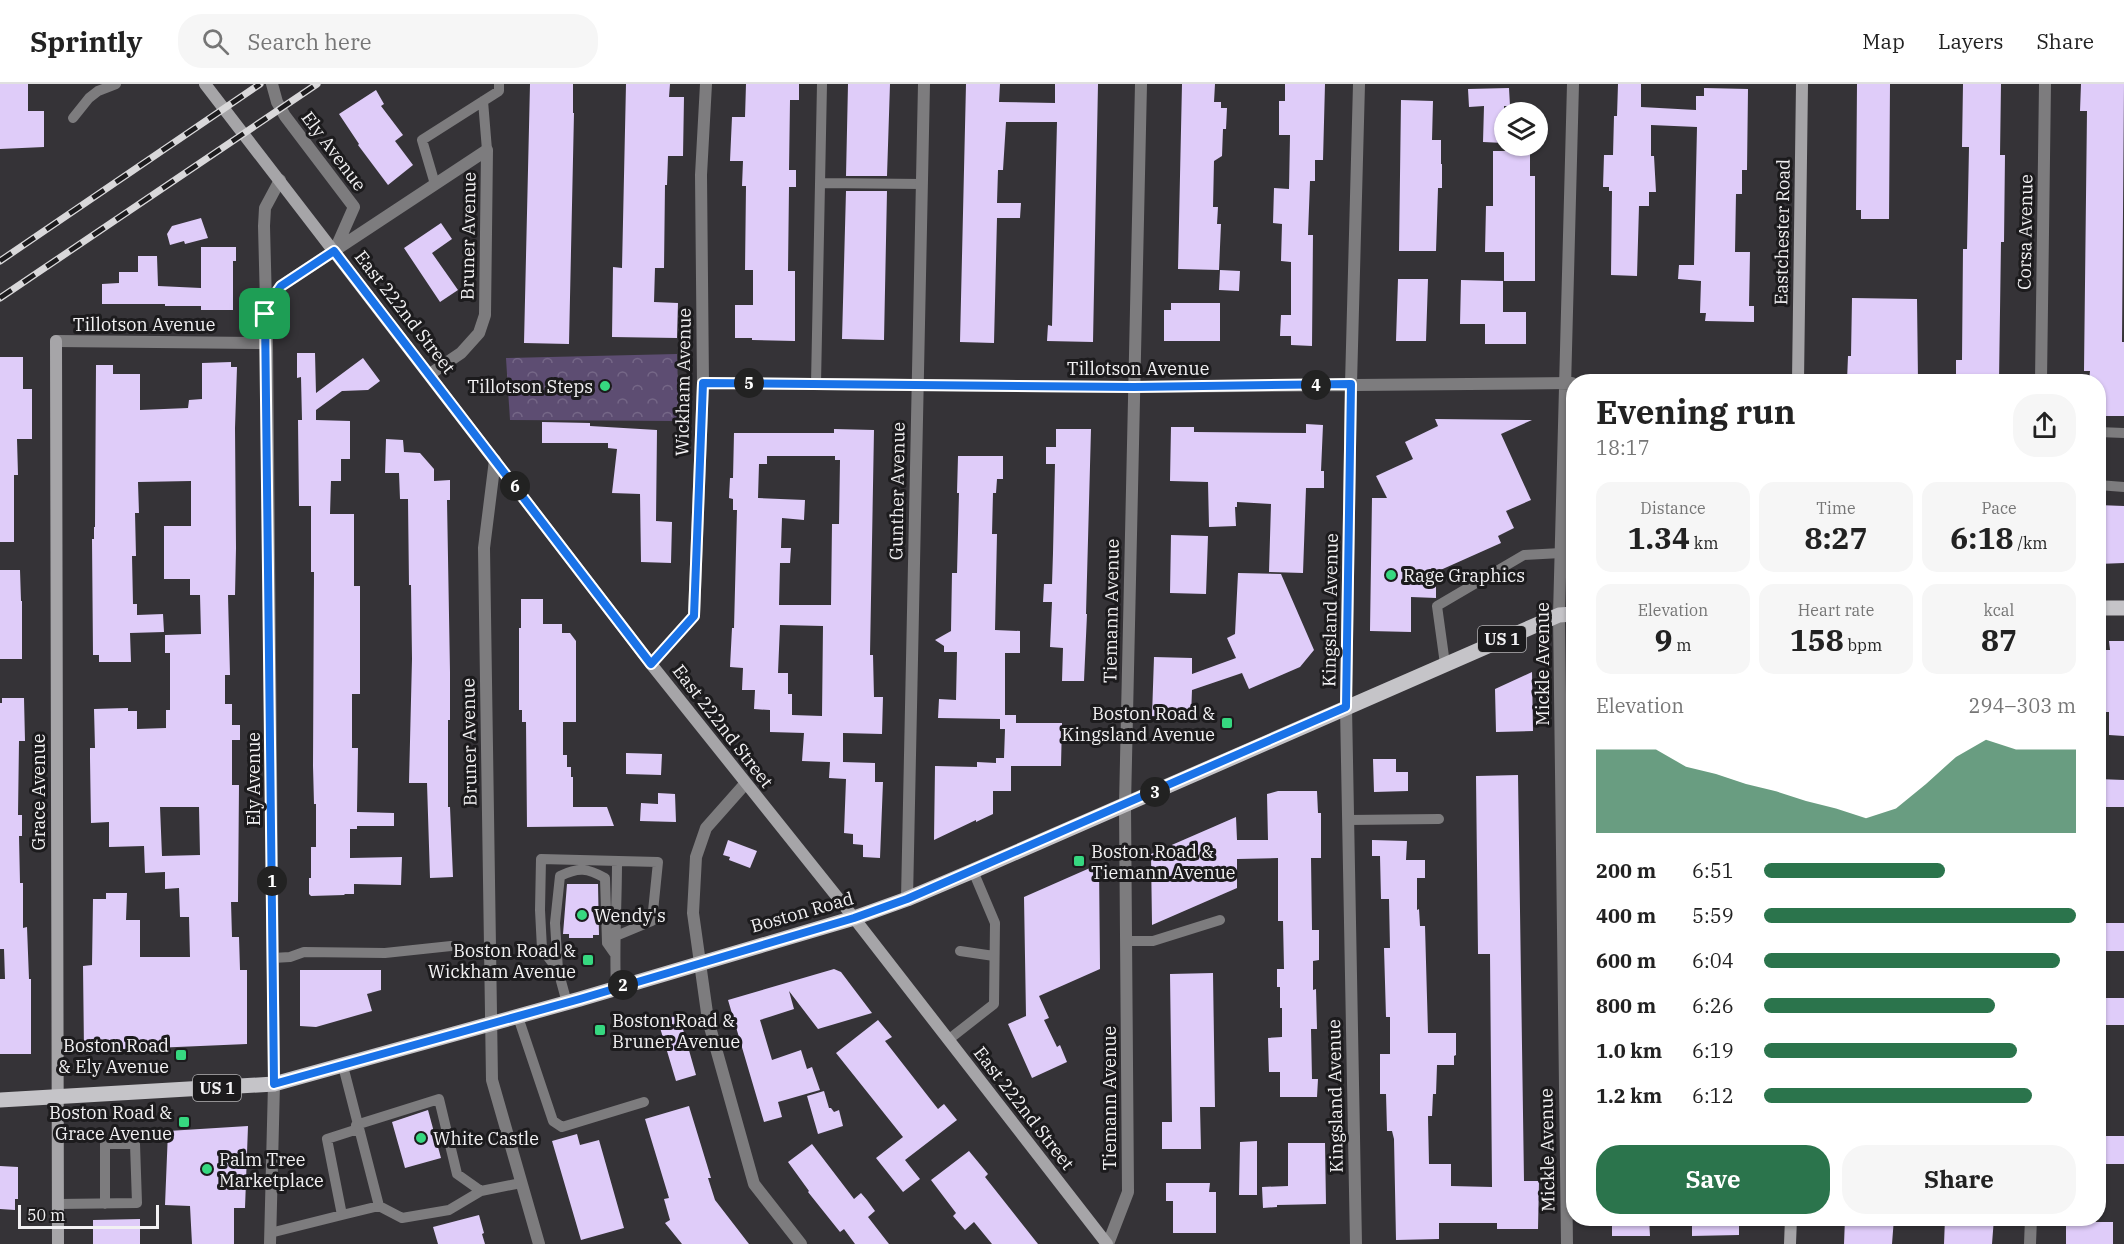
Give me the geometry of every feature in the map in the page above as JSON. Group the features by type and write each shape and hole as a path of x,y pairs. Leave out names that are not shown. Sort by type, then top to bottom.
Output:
{"main road":[{"path":"2106,608 2124,608"},
{"name":"Boston Road","path":"0,1100 274,1084 567,1003 854,918 973,871 1445,664 1566,614"}],"street":[{"name":"East 222nd Street","path":"205,84 651,664 854,918 1108,1244"},
{"name":"Ely Avenue","path":"272,84 277,102 285,116 354,207 334,251"},
{"name":"Wickham Avenue","path":"651,664 694,616 703,383 701,175 706,84"},
{"name":"Gunther Avenue","path":"907,899 924,84"},
{"name":"Tiemann Avenue","path":"1108,1244 1128,1192 1125,806 1141,84"},
{"name":"Kingsland Avenue","path":"1356,1244 1346,707 1359,84"},
{"name":"Mickle Avenue","path":"1570,374 1573,84"},
{"name":"Eastchester Road","path":"1798,374 1802,84"},
{"name":"Corsa Avenue","path":"2041,374 2045,84"},
{"name":"Bruner Avenue","path":"334,251 487,150"},
{"name":"Bruner Avenue","path":"430,374 461,353 479,333 484,315 487,150"},
{"name":"Ely Avenue","path":"270,1239 274,1084 264,226 265,208 279,180"},
{"path":"265,314 281,286 334,251"},
{"name":"Tillotson Avenue","path":"56,341 267,342"},
{"name":"Grace Avenue","path":"56,341 58,1244"},
{"name":"Tillotson Avenue","path":"703,383 1134,387 1566,383"},
{"name":"Mickle Avenue","path":"1566,459 1561,553 1566,614"},
{"name":"Bruner Avenue","path":"495,460 484,548 492,1080 539,1244"},
{"path":"745,784 706,828 696,856 693,913 708,1020 754,1184 801,1244"},
{"name":"Mickle Avenue","path":"1567,1226 1567,1244"},
{"path":"1790,1244 1791,1226"},
{"path":"2030,1244 2031,1226"}],"lane":[{"path":"73,118 89,98 116,84"},
{"path":"435,184 422,140 499,91 499,84"},
{"path":"816,384 822,84"},
{"path":"483,101 487,150"},
{"path":"820,183 922,184"},
{"path":"2106,432 2124,433"},
{"path":"2106,486 2124,487"},
{"path":"1445,664 1437,606 1524,555 1561,553"},
{"path":"1348,820 1439,819"},
{"path":"558,970 542,950 541,859 658,862 652,921 616,936"},
{"path":"615,988 617,862"},
{"path":"567,1003 558,970 555,923 560,876 574,870 591,870 605,878 607,944 614,953"},
{"path":"948,1040 994,1004 995,923 973,871"},
{"path":"1126,941 1153,941 1220,920"},
{"path":"273,958 290,957 304,952 385,953 451,946"},
{"path":"960,951 994,956"},
{"path":"518,1017 553,1121 562,1127 644,1102"},
{"path":"343,1066 379,1206"},
{"path":"342,1215 327,1139 439,1099 457,1174 481,1191"},
{"path":"58,1204 105,1204 137,1203 135,1144 105,1144 105,1204"},
{"path":"270,1239 342,1215 379,1206 402,1218 448,1210 481,1191 521,1183"}],"green space":[{"path":"677,354 679,421 510,420 506,358"}],"building":[{"path":"0,84 28,84 28,111 44,111 44,147 0,149"},
{"path":"530,84 573,84 569,344 524,343"},
{"path":"626,84 670,84 669,97 684,97 683,156 668,156 667,185 665,185 664,268 655,268 654,302 678,303 677,338 612,337 613,267 622,268"},
{"path":"746,84 799,84 799,100 790,100 789,170 796,170 796,187 789,187 788,271 795,271 795,341 735,338 735,305 753,305 753,270 745,270 746,186 742,186 743,161 730,161 732,117 745,117"},
{"path":"848,84 890,84 887,176 846,176"},
{"path":"966,84 1000,84 999,102 1055,103 1055,84 1098,84 1093,342 1047,341 1048,325 1052,326 1057,122 1006,122 1003,170 998,170 997,203 1021,203 1020,218 997,218 994,343 960,342"},
{"path":"1182,84 1215,84 1214,102 1221,102 1221,108 1227,108 1226,129 1223,129 1222,156 1214,161 1213,207 1218,207 1217,224 1221,224 1219,270 1178,269"},
{"path":"1285,84 1325,84 1323,160 1315,160 1315,181 1310,181 1308,235 1313,235 1312,346 1291,345 1291,336 1280,336 1281,315 1291,315 1291,262 1281,261 1282,224 1273,223 1274,188 1289,189 1290,135 1279,135 1279,101 1285,101"},
{"path":"1618,84 1641,84 1641,107 1696,110 1696,96 1704,96 1704,88 1748,89 1747,170 1742,170 1742,194 1736,194 1735,252 1750,252 1749,306 1754,306 1754,322 1705,321 1706,313 1700,313 1701,281 1678,279 1679,265 1694,265 1697,127 1651,125 1651,156 1654,156 1656,192 1649,192 1649,206 1639,206 1637,276 1611,275 1612,191 1609,191 1609,187 1603,187 1604,155 1613,155"},
{"path":"1857,84 1890,84 1889,219 1861,219 1861,210 1856,210"},
{"path":"1963,84 2001,84 2000,155 2005,155 1999,374 1956,374 1956,360 1962,360 1963,249 1967,249 1969,147 1962,147"},
{"path":"2081,84 2124,84 2122,342 2124,342 2124,416 2106,416 2106,374 2090,374 2090,371 2084,371 2087,111 2080,111"},
{"path":"1509,88 1510,102 1494,102 1494,143 1483,142 1484,106 1469,107 1468,89"},
{"path":"376,90 384,104 381,106 403,135 395,141 413,165 388,185 358,145 339,114"},
{"path":"1401,100 1433,101 1432,140 1441,140 1442,164 1442,188 1438,188 1436,251 1399,251"},
{"path":"1493,151 1494,156 1530,156 1530,176 1535,176 1535,281 1504,281 1504,252 1485,252 1486,206 1493,206"},
{"path":"846,191 887,191 884,340 842,339"},
{"path":"201,218 208,238 170,245 167,234 172,226"},
{"path":"441,223 452,239 432,253 458,290 440,302 404,248"},
{"path":"201,247 236,247 236,261 233,261 233,310 201,310 201,306 165,306 165,304 102,304 102,284 119,283 119,272 138,272 138,256 157,256 158,286 201,288"},
{"path":"1220,270 1240,271 1239,291 1219,290"},
{"path":"1398,279 1428,279 1426,341 1396,341"},
{"path":"1461,280 1503,281 1503,312 1526,312 1526,344 1485,344 1485,324 1460,324"},
{"path":"1852,298 1917,299 1918,374 1847,374 1848,356 1851,356"},
{"path":"1171,303 1220,303 1220,341 1164,341 1164,310 1171,310"},
{"path":"297,353 315,353 316,393 363,358 380,381 368,390 342,391 316,410 316,420 350,421 350,459 341,459 341,481 331,481 330,514 354,514 354,586 360,586 360,694 352,694 352,748 358,748 357,812 394,813 394,826 357,826 357,829 350,829 350,858 402,857 401,885 354,884 354,894 344,895 311,896 309,894 311,847 316,847 313,766 314,572 311,572 311,506 299,506 298,420 302,420 301,377 297,378"},
{"path":"0,357 23,357 23,389 32,389 32,439 17,439 18,475 14,475 14,542 0,542"},
{"path":"231,362 231,367 237,367 235,595 228,595 230,675 225,675 225,704 232,704 232,725 240,725 240,740 232,740 232,785 239,785 238,902 231,902 232,937 239,937 240,970 247,970 247,1044 84,1051 83,966 92,965 93,899 106,899 106,893 127,893 126,920 140,920 140,957 190,957 189,917 180,917 179,888 165,889 165,872 145,873 144,846 109,847 109,822 91,823 90,748 95,748 94,709 128,708 128,711 137,711 137,729 166,728 166,710 170,710 170,653 165,653 165,635 201,634 200,595 190,595 190,579 164,579 164,526 191,526 191,481 138,482 139,513 135,513 136,556 132,556 133,604 137,604 137,615 163,614 164,632 130,633 131,662 99,662 99,655 93,655 92,539 94,539 95,527 96,365 113,365 113,374 140,374 140,410 188,408 189,400 202,399 202,363","holes":["160,807 199,807 200,855 162,856"]},
{"path":"1435,419 1532,420 1501,434 1531,500 1506,511 1514,528 1498,536 1501,543 1436,572 1436,598 1411,597 1411,632 1370,631 1372,498 1387,498 1376,476 1413,459 1405,442 1438,426"},
{"path":"542,422 590,423 590,426 657,430 656,521 672,522 671,563 641,562 640,494 612,493 617,449 608,448 608,443 542,443"},
{"path":"1306,424 1323,425 1321,471 1324,471 1324,488 1306,488 1303,573 1269,572 1271,504 1237,502 1236,526 1209,527 1208,482 1170,481 1171,427 1194,427 1194,432 1306,433"},
{"path":"834,429 874,430 870,655 873,655 874,697 883,697 882,734 843,733 843,762 875,763 875,782 883,782 880,858 863,857 863,845 853,844 853,834 844,833 846,779 829,778 830,762 802,761 804,733 770,732 770,710 754,709 755,690 742,690 743,668 730,667 732,628 734,628 737,510 733,510 733,499 729,498 730,478 733,478 734,433 834,433","holes":["767,456 835,456 835,460 840,460 839,524 832,524 831,605 779,605 780,563 790,563 791,548 781,548 782,518 804,520 805,500 758,498 759,464 767,464","780,625 823,626 822,716 792,715 792,694 788,694 788,673 778,673"]},
{"path":"1056,429 1091,429 1084,681 1062,681 1063,648 1050,647 1052,602 1043,602 1044,584 1052,584 1055,464 1046,464 1046,447 1056,447"},
{"path":"386,439 403,440 404,452 420,453 434,469 434,481 450,480 450,500 447,500 450,672 448,807 450,807 453,877 430,878 427,783 409,783 412,659 408,499 400,499 399,473 385,473"},
{"path":"958,456 1003,456 1003,479 997,479 996,493 993,493 992,534 997,534 995,630 1020,631 1020,653 1005,653 1005,715 1016,715 1016,723 1062,723 1061,766 1011,766 1011,791 993,791 993,814 934,840 935,766 977,767 977,762 996,763 996,758 1004,758 1005,729 1000,729 1000,719 938,718 939,699 956,700 957,652 944,652 944,646 935,640 951,631 952,573 957,573"},
{"path":"2106,505 2124,506 2124,563 2106,564"},
{"path":"1171,535 1208,536 1206,594 1170,593"},
{"path":"0,570 20,570 22,659 0,659"},
{"path":"1238,573 1281,574 1314,650 1300,667 1249,689 1242,673 1192,690 1191,717 1152,716 1154,657 1192,658 1192,674 1236,658 1227,638 1235,634"},
{"path":"521,599 543,599 543,624 562,624 562,633 570,633 576,641 576,722 563,722 563,755 567,755 567,767 571,767 571,777 573,777 573,807 607,807 614,826 527,827 526,722 522,722 522,710 519,710"},
{"path":"2109,641 2124,641 2124,736 2109,735 2109,712 2106,712 2106,650 2110,650"},
{"path":"1532,672 1533,731 1496,732 1495,689"},
{"path":"2,698 24,698 25,741 19,741 18,815 22,815 22,836 19,836 20,883 23,883 23,928 27,927 29,979 31,979 31,1054 0,1054 0,979 5,979 4,949 0,949 0,703 2,703"},
{"path":"626,753 662,754 661,775 626,774"},
{"path":"1373,759 1396,759 1396,772 1408,772 1408,791 1374,792"},
{"path":"1518,775 1524,1181 1539,1181 1538,1229 1497,1229 1497,1223 1439,1223 1439,1239 1396,1240 1394,1139 1392,1131 1387,1131 1386,1094 1380,1094 1380,1054 1390,1054 1390,1017 1386,1017 1384,948 1390,948 1389,899 1381,899 1380,856 1372,856 1372,840 1407,841 1406,860 1425,860 1425,878 1417,878 1417,910 1419,909 1420,926 1425,926 1428,1033 1456,1033 1454,1065 1437,1065 1436,1094 1433,1094 1432,1116 1428,1116 1429,1164 1451,1164 1451,1186 1492,1187 1490,954 1478,954 1476,776"},
{"path":"2106,779 2124,780 2124,807 2106,807"},
{"path":"1278,791 1317,791 1318,813 1321,813 1321,858 1311,858 1312,930 1319,930 1319,960 1313,961 1317,1029 1311,1029 1312,1079 1318,1079 1317,1097 1280,1097 1280,1072 1269,1072 1268,1038 1282,1037 1280,987 1277,987 1277,969 1284,969 1283,921 1278,921 1278,858 1237,859 1237,888 1152,925 1151,854 1236,817 1237,840 1268,840 1267,794"},
{"path":"658,793 675,794 676,822 640,821 641,803 658,804"},
{"path":"728,840 757,851 750,868 729,860 730,857 723,855"},
{"path":"1099,864 1100,969 1039,996 1049,1018 1044,1020 1057,1047 1060,1045 1067,1062 1032,1078 1008,1024 1026,1016 1024,897"},
{"name":"Wendy's","path":"567,884 598,884 599,935 593,935 593,938 569,938 569,934 563,934"},
{"path":"2106,923 2124,923 2124,951 2106,951"},
{"path":"834,969 841,972 872,1013 818,1029 789,991 794,1009 760,1020 772,1060 801,1050 807,1069 812,1067 820,1090 778,1102 782,1117 764,1122 728,1000"},
{"path":"300,970 381,970 381,990 367,994 372,1011 316,1027 300,1026"},
{"path":"1213,973 1215,1107 1200,1107 1201,1149 1162,1149 1162,1122 1172,1122 1170,974"},
{"path":"2106,998 2124,998 2124,1025 2106,1025"},
{"path":"679,1015 696,1075 676,1081 658,1021"},
{"path":"878,1020 892,1037 885,1041 938,1109 944,1104 957,1120 905,1160 920,1179 903,1192 876,1158 903,1137 836,1053"},
{"path":"824,1091 829,1108 834,1112 839,1110 843,1126 818,1134 807,1096"},
{"path":"689,1106 711,1178 708,1178 715,1200 749,1244 682,1244 665,1223 670,1220 664,1199 669,1198 645,1119"},
{"path":"428,1110 441,1158 405,1168 392,1122"},
{"name":"Palm Tree Marketplace","path":"248,1126 245,1208 234,1208 234,1244 192,1244 190,1206 165,1205 168,1131"},
{"path":"577,1134 580,1145 599,1140 624,1228 581,1240 552,1141"},
{"path":"2106,1136 2124,1136 2124,1164 2106,1164"},
{"path":"1257,1141 1257,1195 1239,1195 1240,1142"},
{"path":"1288,1143 1325,1143 1326,1204 1277,1205 1277,1207 1263,1208 1262,1187 1288,1186"},
{"path":"812,1144 854,1199 861,1193 867,1200 875,1211 868,1217 889,1244 855,1244 844,1229 840,1232 808,1192 788,1162"},
{"path":"969,1151 988,1174 985,1177 1038,1244 992,1244 974,1222 965,1230 953,1216 956,1213 931,1180"},
{"path":"0,1166 18,1167 18,1199 15,1199 15,1210 0,1209"},
{"path":"1166,1183 1210,1183 1209,1192 1216,1192 1216,1233 1173,1233 1173,1201 1166,1201"},
{"path":"479,1215 485,1244 438,1244 433,1227"},
{"path":"140,1219 140,1244 93,1244 93,1220"},
{"path":"2106,1222 2113,1222 2113,1244 2066,1244 2066,1226 2106,1226"},
{"path":"1612,1226 1649,1226 1650,1236 1612,1236"},
{"path":"1692,1226 1739,1226 1739,1235 1692,1236"},
{"path":"1845,1226 1893,1226 1892,1244 1844,1244"},
{"path":"1945,1226 1993,1226 1992,1244 1944,1244"}],"railway":[{"path":"0,261 260,84"},
{"path":"0,298 317,84"}],"place":[{"name":"Tillotson Steps","path":"605,386"},
{"name":"Rage Graphics","path":"1391,575"},
{"name":"Boston Road & Kingsland Avenue","path":"1227,723"},
{"name":"Boston Road & Tiemann Avenue","path":"1079,861"},
{"name":"Wendy's","path":"582,915"},
{"name":"Boston Road & Wickham Avenue","path":"588,960"},
{"name":"Boston Road & Bruner Avenue","path":"600,1030"},
{"name":"Boston Road & Ely Avenue","path":"181,1055"},
{"name":"Boston Road & Grace Avenue","path":"184,1122"},
{"name":"White Castle","path":"421,1138"},
{"name":"Palm Tree Marketplace","path":"207,1169"}],"route":[{"path":"334,251 651,664 694,616 703,383 1134,387 1351,384 1346,707 1125,806 907,899 854,918 580,999 274,1084 265,314 281,286 334,251"}]}
